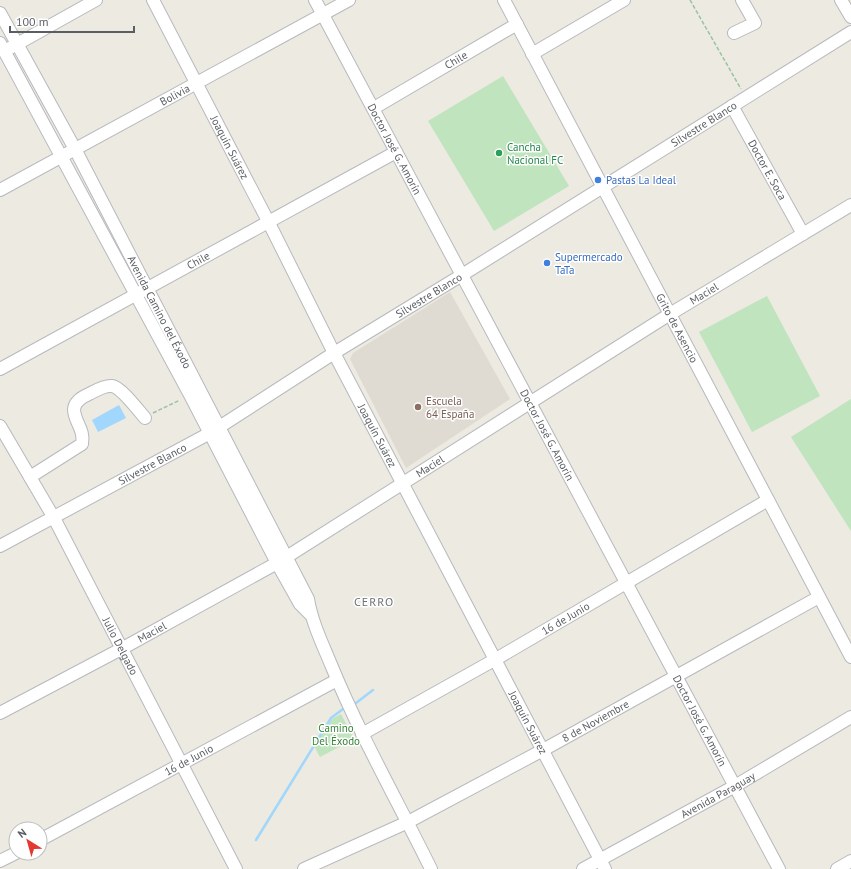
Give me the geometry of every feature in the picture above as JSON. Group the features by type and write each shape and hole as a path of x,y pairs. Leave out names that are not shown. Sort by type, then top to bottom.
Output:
{"street":[{"path":"1,49 17,44 96,0"},
{"name":"Joaquín Suárez","path":"153,0 268,221 334,353 603,864"},
{"name":"Doctor José G. Amorín","path":"315,0 779,869"},
{"name":"Bolivia","path":"0,190 349,0"},
{"name":"Grito de Asencio","path":"504,0 851,657"},
{"path":"532,54 624,0"},
{"path":"734,33 755,23 742,0"},
{"path":"841,0 851,17"},
{"name":"Avenida Camino del Éxodo","path":"0,13 75,149 190,395 214,430"},
{"name":"Chile","path":"374,108 517,24"},
{"name":"Silvestre Blanco","path":"0,546 214,430 334,353 462,275 851,32"},
{"name":"Avenida Camino del Éxodo","path":"1,49 141,291 214,430 282,560 300,604 311,615 337,680 362,734 431,869"},
{"name":"Doctor E. Soca","path":"732,106 803,234"},
{"name":"Chile","path":"0,369 396,152"},
{"name":"Maciel","path":"0,713 123,648 282,560 402,482 670,314 851,205"},
{"path":"30,477 82,444 84,436 74,411 75,406 79,399 102,387 112,386 119,389 145,418"},
{"name":"Julio Delgado","path":"0,426 54,518 123,648 236,869"},
{"name":"16 de Junio","path":"362,734 496,659 768,500"},
{"name":"8 de Noviembre","path":"304,869 408,822 543,750 819,597"},
{"name":"16 de Junio","path":"48,836 337,680"},
{"name":"Avenida Paraguay","path":"583,869 603,864 851,717"},
{"path":"837,869 851,861"},
{"path":"0,865 2,869"}],"path":[{"path":"690,0 746,97"},
{"path":"145,418 190,395"}],"shaded area":[{"path":"450,292 510,399 406,468 350,359 353,353"}],"green space":[{"name":"Cancha Nacional FC","path":"503,76 569,186 494,231 428,121"},
{"path":"767,296 820,396 752,432 699,332"},
{"path":"851,399 851,531 791,437"},
{"name":"Camino Del Éxodo","path":"341,714 354,739 320,757 313,744 332,719"}],"water":[{"path":"119,405 126,418 98,432 92,420"}],"waterway":[{"path":"356,703 373,690"},
{"path":"256,840 331,718 343,709"}],"place":[{"name":"Cancha Nacional FC","path":"499,153"},
{"name":"Pastas La Ideal","path":"598,180"},
{"name":"Supermercado TaTa","path":"547,263"},
{"name":"Escuela 64 España","path":"418,407"}],"district":[{"name":"CERRO","path":"374,602"}]}
